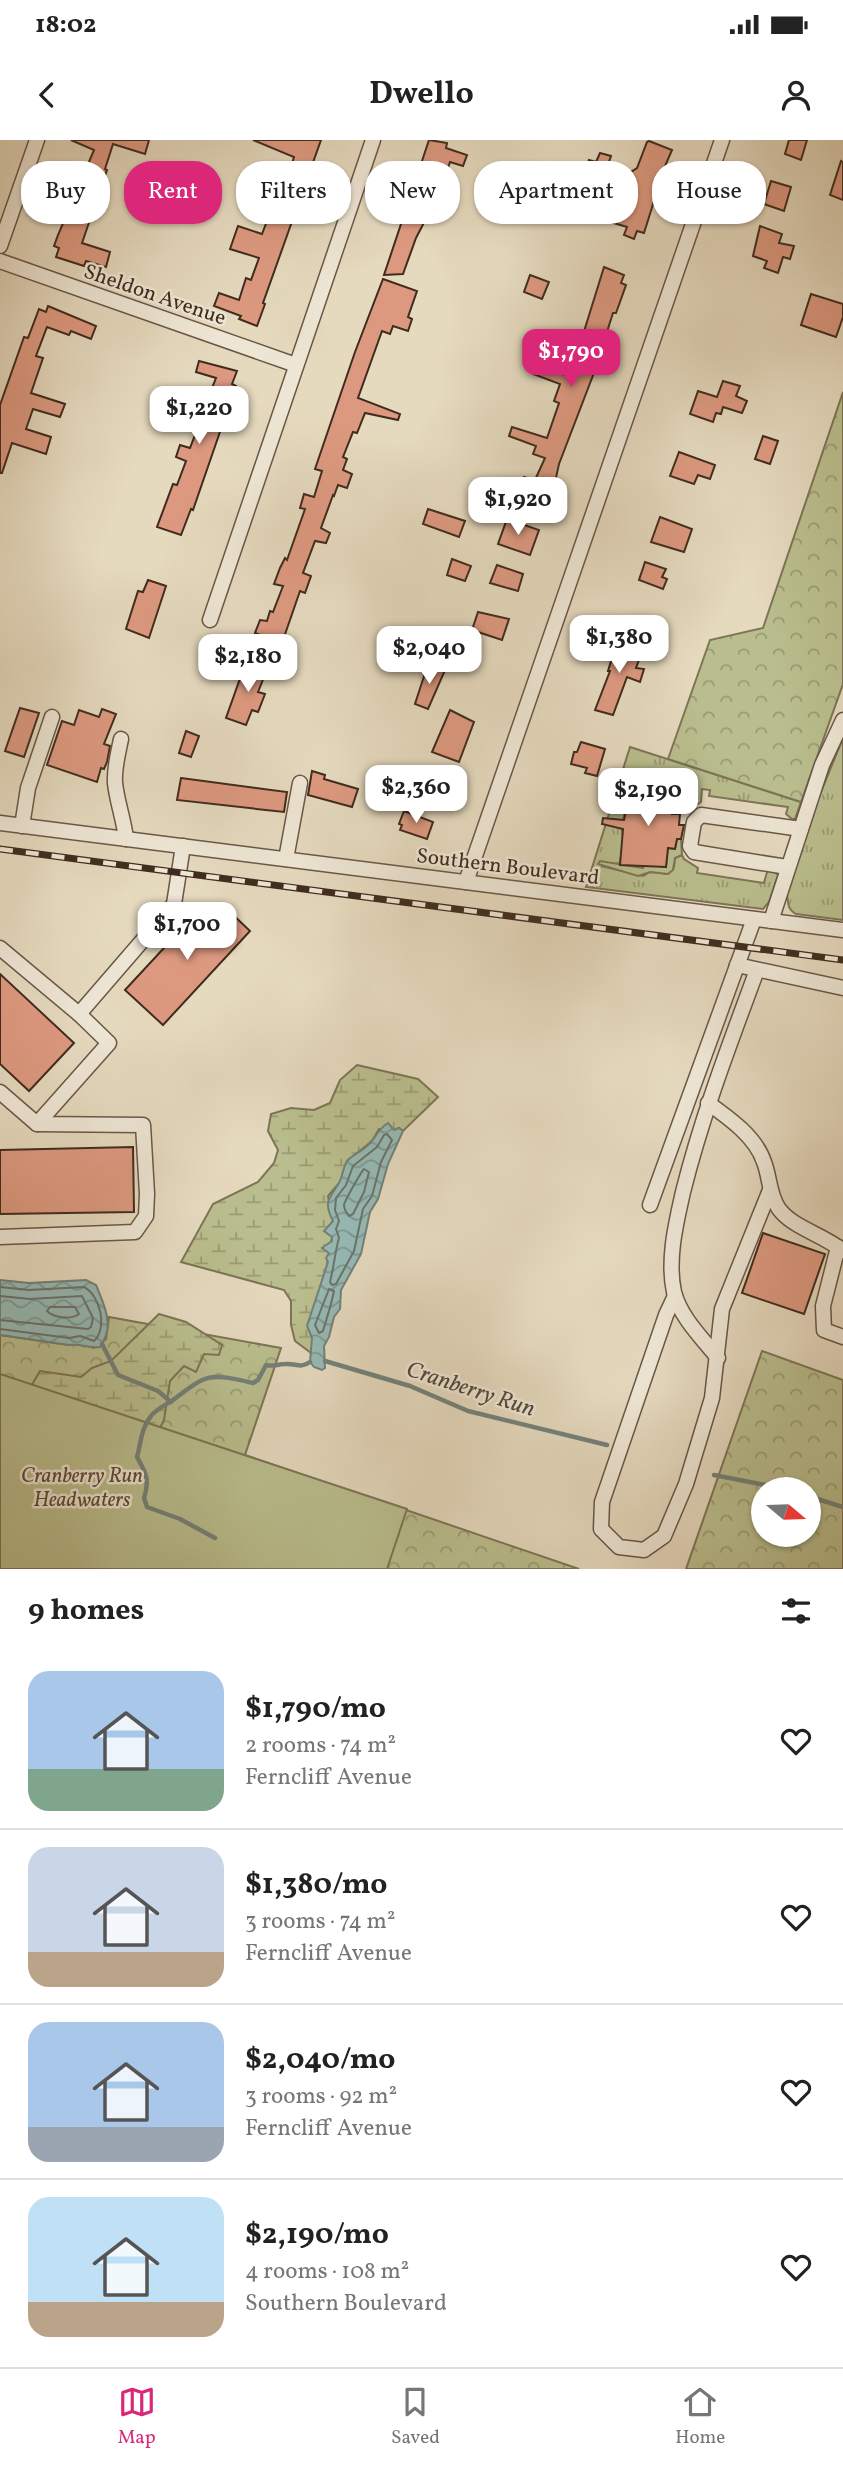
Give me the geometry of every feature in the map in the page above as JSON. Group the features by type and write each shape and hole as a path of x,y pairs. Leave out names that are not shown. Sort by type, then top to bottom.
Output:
{"street":[{"path":"0,246 37,140"},
{"path":"210,620 373,140"},
{"path":"466,882 722,140"},
{"name":"Sheldon Avenue","path":"0,261 296,365"},
{"path":"22,826 28,788 52,717"},
{"path":"771,921 822,765 843,720"},
{"path":"121,739 115,766 115,786 124,817 126,839"},
{"path":"286,859 300,783"},
{"path":"787,867 694,852 690,846 694,822 701,815 801,829"},
{"name":"Southern Boulevard","path":"0,823 843,930"},
{"path":"79,1014 174,904 183,846"},
{"path":"650,1205 754,919"},
{"path":"0,948 79,1014 109,1043 37,1124"},
{"path":"737,965 843,988"},
{"path":"718,1358 686,1316 675,1296 671,1258 692,1154 757,970"},
{"path":"0,1093 37,1124 143,1125 147,1194 145,1216 135,1232 0,1237"},
{"path":"708,1104 727,1116 753,1142 764,1160 778,1208 791,1222 841,1249 823,1307 824,1330 843,1337"},
{"path":"675,1296 666,1315 602,1502 601,1529 620,1547 644,1550 664,1536 686,1484 712,1398 722,1309 771,1190"}],"green space":[{"path":"843,392 843,684 801,802 668,759 710,640 763,628"},
{"path":"843,738 843,920 796,914 789,908 787,893 816,804"},
{"path":"630,747 801,802 795,819 792,819 786,814 788,807 709,796 710,790 702,789 701,802 698,804 682,788 650,783 650,780 638,778 636,786 631,786 627,812 621,828 624,836 620,863 601,866 643,876 650,872 668,874 674,867 675,858 682,855 698,868 697,873 764,883 771,868 778,875 769,902 763,909 586,887"},
{"path":"677,839 681,839 682,855 675,858 673,870 668,874 650,872 638,876 598,864 600,861 643,868 644,864 666,867 668,848 675,849"},
{"path":"357,1065 418,1079 438,1097 403,1131 399,1128 394,1131 379,1129 372,1141 347,1161 340,1182 328,1196 333,1221 328,1228 332,1237 311,1353 295,1341 291,1325 291,1301 284,1290 181,1262 213,1204 258,1182 274,1163 278,1150 268,1131 271,1114 291,1108 314,1110 330,1103 340,1080"},
{"name":"Cranberry Run Headwaters","path":"159,1314 186,1322 222,1345 219,1355 204,1354 196,1372 184,1366 170,1381 164,1420 150,1448 332,1569 0,1569 0,1402 27,1393 40,1371 81,1377 92,1368 111,1361"},
{"name":"Cranberry Run Headwaters","path":"109,1317 281,1348 245,1455 579,1569 0,1569 0,1335 69,1345 79,1343 94,1348 106,1339"},
{"path":"762,1351 843,1380 843,1569 686,1569"},
{"name":"Cranberry Run Headwaters","path":"0,1374 407,1509 387,1569 0,1569"}],"water":[{"path":"388,1123 394,1130 399,1128 403,1131 388,1164 378,1199 370,1212 361,1254 341,1290 340,1309 334,1317 324,1346 325,1368 322,1370 310,1362 312,1338 307,1326 328,1262 326,1258 329,1253 322,1248 332,1241 332,1237 324,1231 333,1221 328,1208 329,1200 348,1160 367,1146"},
{"path":"0,1280 29,1283 86,1280 96,1285 107,1316 105,1339 100,1347 92,1347 0,1335"}],"building":[{"path":"71,140 149,140 145,154 113,144 108,161 89,161 94,150"},
{"path":"253,140 321,140 314,161 293,161 294,157"},
{"path":"429,140 447,143 446,148 467,155 463,166 460,161 422,161"},
{"path":"789,140 807,140 801,160 785,154"},
{"path":"647,142 672,150 667,161 652,161 652,207 644,233 637,231 634,239 624,235 627,227 617,224 638,224 638,165"},
{"path":"600,153 611,156 609,161 596,161"},
{"path":"841,161 843,162 843,200 830,195"},
{"path":"771,181 791,187 784,211 766,205"},
{"path":"63,224 89,224 82,243 110,252 106,267 86,261 84,266 56,257 59,248 54,246"},
{"path":"266,224 291,224 257,326 239,319 241,316 214,306 219,293 239,300 246,278 251,280 259,258 230,249 238,226 262,234"},
{"path":"401,224 423,224 403,274 384,275"},
{"path":"760,226 782,234 779,243 794,246 790,259 783,257 778,273 764,268 767,261 753,256"},
{"path":"604,267 624,275 621,283 626,285 616,313 613,313 605,338 607,339 559,464 550,505 518,496 524,477 535,480 545,458 533,454 536,446 509,436 512,427 547,438 559,403 554,401 560,384 533,374 537,364 565,375 573,353 577,354"},
{"path":"530,275 549,282 542,299 524,292"},
{"path":"383,279 417,291 408,317 412,319 408,331 393,326 390,334 382,331 358,398 400,414 398,420 365,413 357,433 353,432 343,457 347,459 343,470 352,474 347,488 338,485 333,495 321,528 330,533 326,543 315,541 303,573 311,576 305,593 300,591 282,643 255,633 260,620 267,621 270,611 273,612 283,586 274,584 285,558 287,560 305,509 300,508 304,494 314,497 322,471 315,469"},
{"path":"811,294 843,304 843,317 836,337 801,325"},
{"path":"48,306 96,326 91,339 71,331 69,335 47,327 36,356 43,358 31,393 65,404 60,417 33,409 26,429 51,437 46,454 12,443 0,473 0,405 24,337 28,338 39,309 46,312"},
{"path":"540,336 554,341 549,356 534,351"},
{"path":"199,361 237,371 232,384 236,386 224,430 221,429 193,510 191,509 181,535 157,527 173,484 177,485 186,461 176,457 180,445 190,448 200,422 199,418 188,413 194,394 208,398 216,378 196,372"},
{"path":"723,381 740,386 736,396 747,401 742,413 723,407 721,414 716,413 713,422 690,414 698,391 717,397"},
{"path":"763,436 778,441 770,464 755,459"},
{"path":"679,452 715,465 710,479 698,475 694,484 670,476"},
{"path":"428,509 465,521 459,537 423,524"},
{"path":"660,517 692,529 684,552 651,542"},
{"path":"507,519 539,530 530,555 498,544"},
{"path":"452,559 471,566 465,581 447,575"},
{"path":"645,562 666,569 662,577 667,579 663,589 639,580"},
{"path":"497,565 523,574 518,591 490,583"},
{"path":"148,580 166,586 149,638 126,629 138,591 143,592"},
{"path":"478,612 509,619 502,640 472,630"},
{"path":"618,638 637,644 633,654 640,657 636,668 644,669 640,682 627,677 613,715 595,710 610,671"},
{"path":"250,660 268,667 258,692 265,694 258,712 252,710 246,725 226,718 242,673 245,674"},
{"path":"428,664 445,670 428,709 415,704"},
{"path":"20,708 39,713 24,757 5,751"},
{"path":"102,709 116,714 104,744 110,746 107,762 104,769 101,768 97,782 47,765 62,721 74,725 79,710 99,717"},
{"path":"450,710 474,722 459,762 432,752"},
{"path":"186,731 199,736 191,757 179,753"},
{"path":"581,742 605,749 597,776 585,773 587,768 571,764 574,752 577,752"},
{"path":"312,771 325,775 324,779 358,789 352,807 308,795"},
{"path":"181,778 287,792 284,812 177,800"},
{"path":"435,778 457,786 452,798 441,799 424,793 427,783 432,784"},
{"path":"631,785 675,794 672,814 680,814 679,825 684,825 681,839 677,839 675,849 668,848 666,867 620,865 623,829 602,824 603,818 624,820"},
{"path":"404,811 433,822 427,839 400,830 402,825 399,824"},
{"path":"201,908 229,911 250,931 163,1025 125,990"},
{"path":"0,974 74,1043 29,1091 0,1064"},
{"path":"133,1147 134,1212 0,1214 0,1150"},
{"path":"763,1233 825,1254 804,1314 742,1293"}],"waterway":[{"path":"102,1344 118,1375 158,1391 171,1402"},
{"name":"Cranberry Run","path":"325,1361 410,1386 468,1411 607,1445"},
{"name":"Cranberry Run","path":"215,1538 180,1519 147,1507 144,1498 146,1477 137,1457 148,1421 158,1409 202,1380 218,1377 253,1383 258,1380 266,1365 301,1365 310,1362"},
{"name":"Cranberry Run","path":"714,1475 751,1482"},
{"name":"Cranberry Run","path":"821,1500 843,1507"}],"railway":[{"path":"0,849 843,960"}]}
